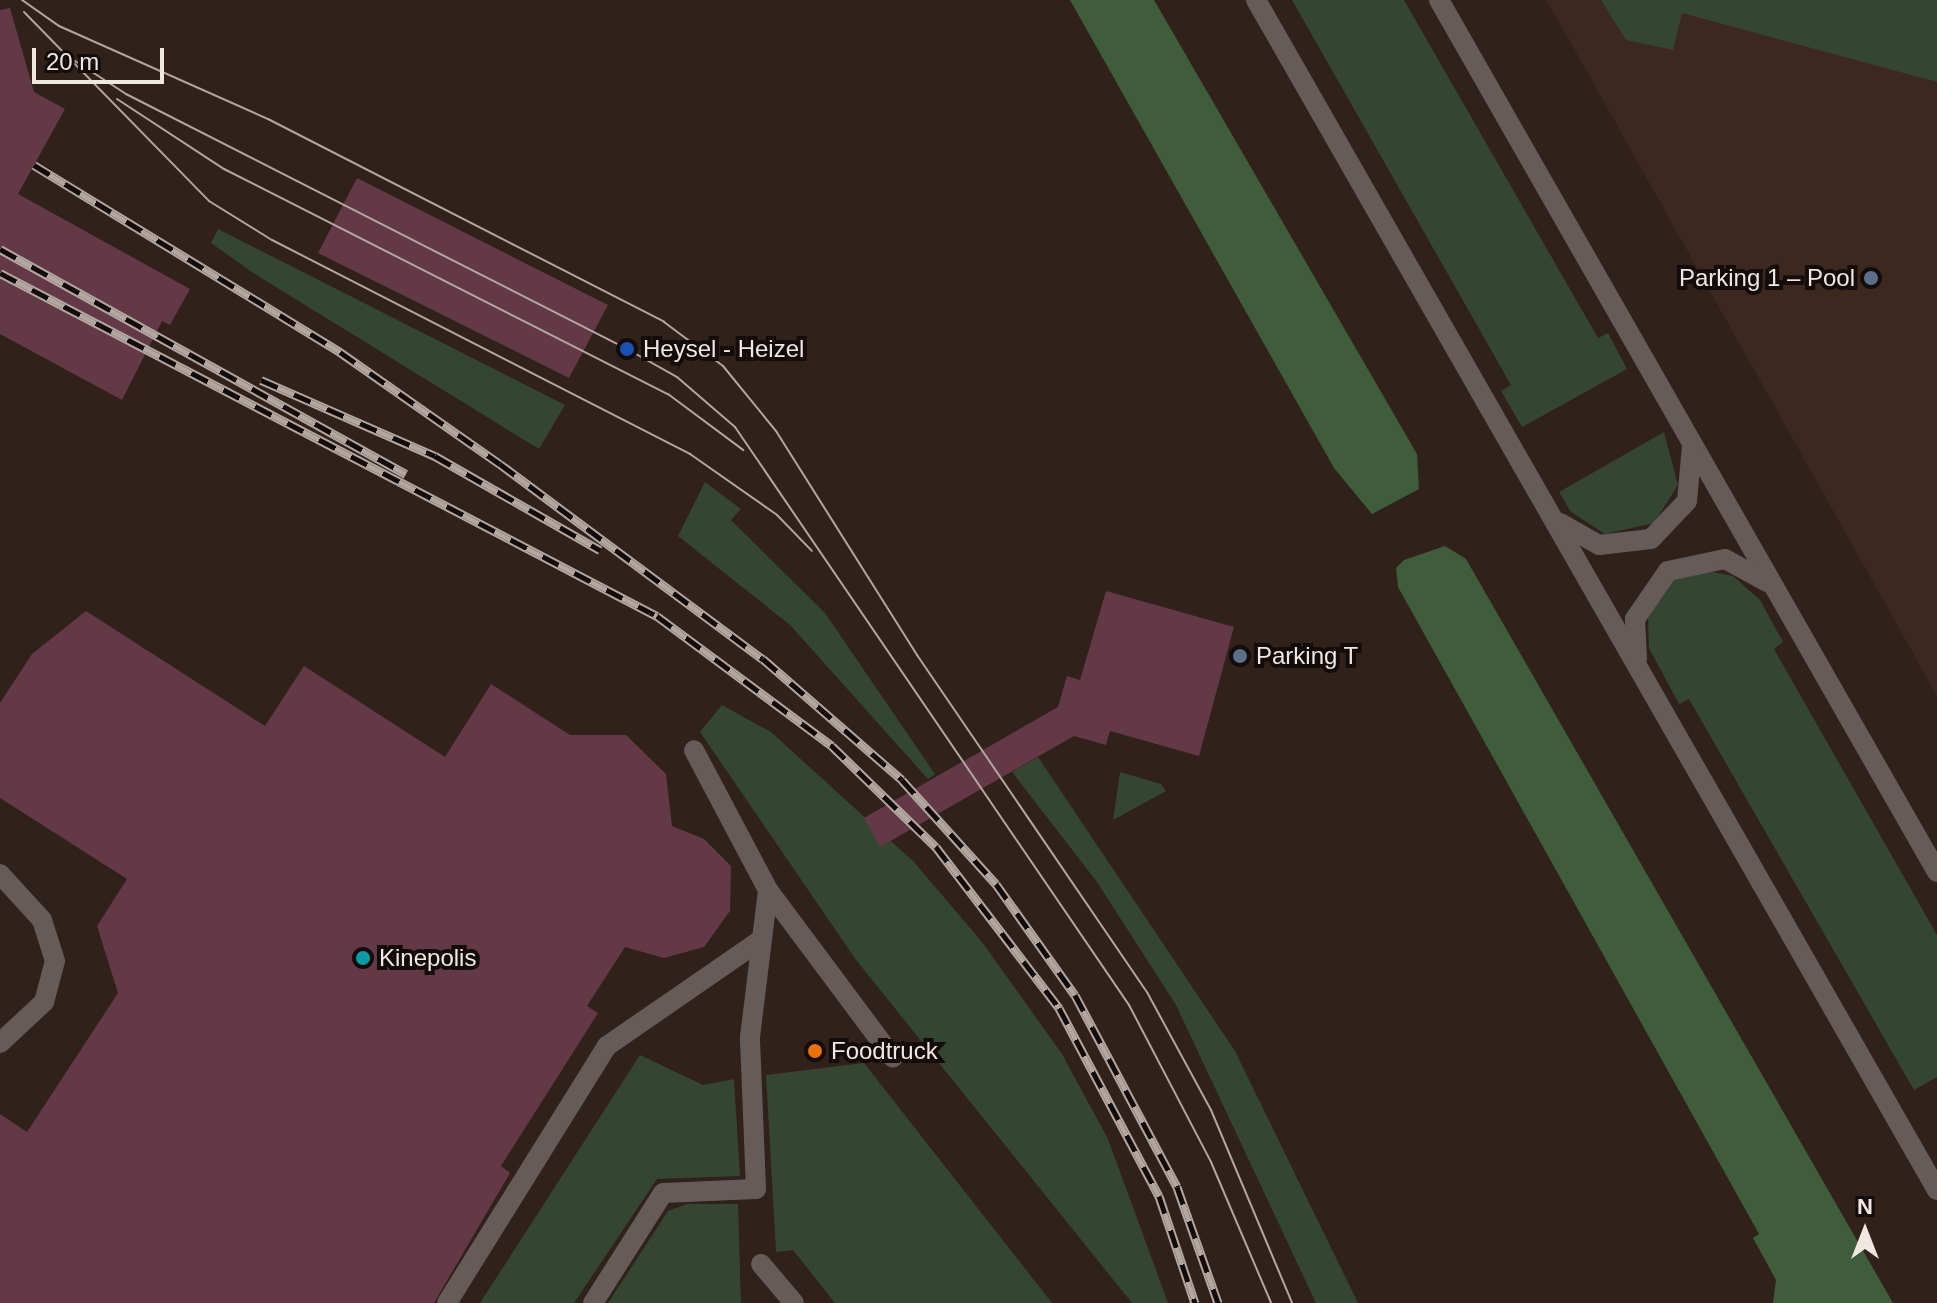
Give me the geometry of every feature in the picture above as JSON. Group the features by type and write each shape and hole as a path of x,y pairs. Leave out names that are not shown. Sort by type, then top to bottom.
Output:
{"street":[{"path":"1256,0 1937,1190"},
{"path":"1439,0 1937,872"},
{"path":"1551,515 1599,545 1651,539 1687,501 1691,442"},
{"path":"1641,674 1635,619 1668,571 1725,559 1776,590"},
{"path":"694,750 768,890 893,1058"},
{"path":"0,874 49,932 54,975 35,1014 0,1043"},
{"path":"593,1303 663,1193 756,1189 750,1037 768,890"},
{"path":"447,1303 607,1046 762,939"},
{"path":"761,1264 794,1303"}],"shaded area":[{"path":"1546,0 1937,0 1937,696 1563,29"}],"green space":[{"path":"1070,0 1154,0 1417,454 1419,489 1372,514 1334,468"},
{"path":"1292,0 1404,0 1598,338 1608,333 1627,369 1522,427 1501,391 1511,385"},
{"path":"1601,0 1937,0 1937,82 1682,13 1673,50 1626,40"},
{"path":"218,229 565,405 539,449 253,273 211,243"},
{"path":"1664,432 1678,485 1654,523 1605,534 1571,512 1559,492"},
{"path":"705,482 741,509 731,520 825,613 935,774 928,779 790,625 678,536"},
{"path":"1445,546 1466,559 1893,1303 1773,1303 1776,1280 1753,1238 1759,1234 1398,587 1396,568 1404,560"},
{"path":"1703,570 1733,576 1760,600 1783,642 1774,649 1937,935 1937,1077 1914,1090 1689,699 1679,704 1649,648 1648,617 1673,580"},
{"path":"722,705 771,732 914,862 982,942 1062,1054 1108,1139 1168,1303 1132,1303 856,960 700,732"},
{"path":"1038,757 1235,1051 1358,1303 1316,1303 1176,1005 1097,882 1012,772"},
{"path":"1120,772 1161,784 1166,791 1113,820"},
{"path":"640,1055 703,1085 734,1079 740,1176 657,1179 574,1303 480,1303"},
{"path":"864,1063 1052,1303 835,1303 793,1250 776,1252 766,1075"},
{"path":"687,1204 738,1204 741,1303 608,1303 668,1211"}],"building":[{"path":"10,8 34,92 65,109 18,194 190,289 170,325 162,321 122,400 0,334 0,10"},
{"path":"357,178 608,305 569,378 318,253"},
{"path":"1106,591 1234,627 1199,756 1110,731 1106,745 1074,736 880,847 864,818 1058,707 1067,676 1080,680"},
{"name":"Kinepolis","path":"86,611 265,726 304,666 445,757 491,684 570,735 626,735 666,774 672,826 704,839 731,866 730,911 704,947 664,958 625,947 587,1006 598,1013 501,1166 510,1173 434,1303 0,1303 0,1114 27,1132 118,993 97,926 127,879 0,798 0,703 32,654"}],"tram line":[{"path":"22,0 59,26 268,119 664,322 723,366 776,431 917,655 1148,994 1211,1110 1292,1303"},
{"path":"24,12 209,201 272,240 690,454 777,515 812,551"},
{"path":"72,59 126,94 627,349 677,377 735,427 1129,1005 1211,1162 1271,1303"},
{"path":"117,99 224,169 668,394 743,450"}],"railway":[{"path":"34,165 340,352 500,464 763,659 902,780 996,884 1075,995 1177,1187 1218,1303"},
{"path":"0,249 406,474"},
{"path":"0,273 657,616 832,746 936,847 1059,1008 1159,1196 1195,1303"},
{"path":"261,380 435,456 600,550"}],"place":[{"name":"Parking 1 – Pool","path":"1871,278"},
{"name":"Heysel - Heizel","path":"627,349"},
{"name":"Parking T","path":"1240,656"},
{"name":"Kinepolis","path":"363,958"},
{"name":"Foodtruck","path":"815,1051"}]}
